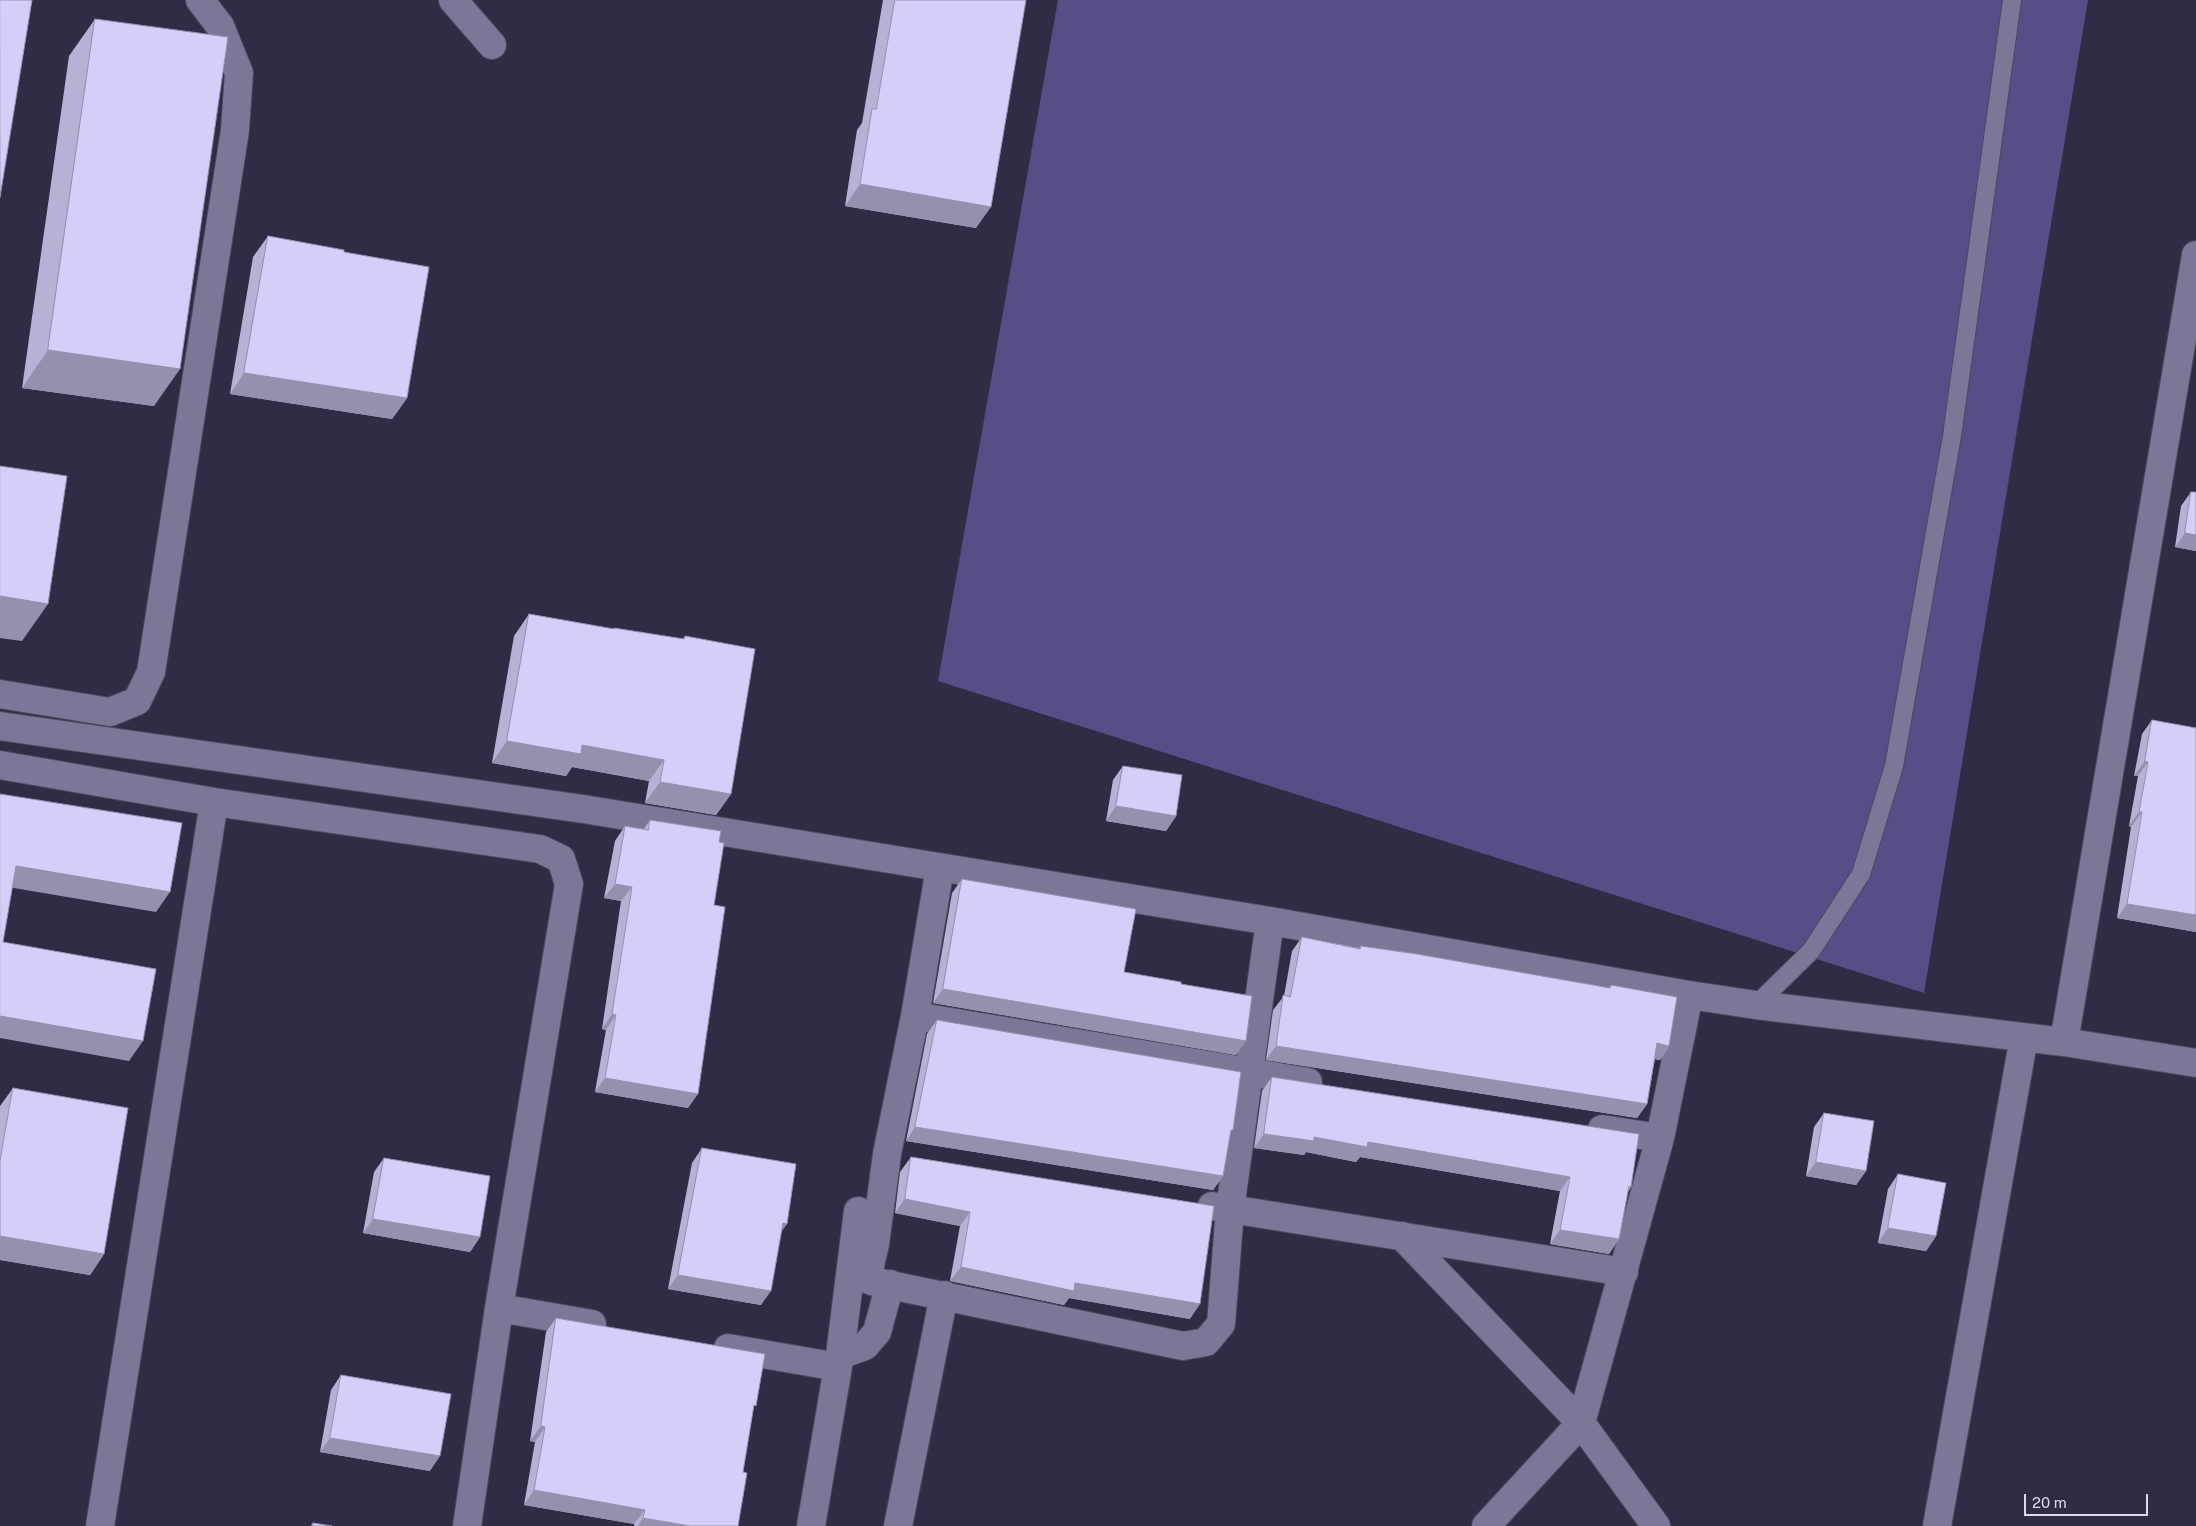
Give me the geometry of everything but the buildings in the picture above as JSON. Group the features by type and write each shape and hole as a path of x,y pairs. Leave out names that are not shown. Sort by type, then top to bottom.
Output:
{"street":[{"path":"0,694 110,712 137,701 150,672 235,130 239,73 220,26 200,0"},
{"path":"453,0 492,45"},
{"path":"2064,1042 2196,255"},
{"path":"0,726 583,810 1270,921 1689,995 1756,1005 2064,1042 2196,1063"},
{"path":"0,765 214,802 540,849 561,859 569,884 499,1308 467,1526"},
{"path":"100,1526 214,802"},
{"path":"940,868 915,1016 897,1155 870,1265 871,1281 1183,1346 1206,1342 1221,1324 1230,1209 1270,921"},
{"path":"1486,1526 1581,1423 1660,1138 1689,995"},
{"path":"915,1016 1336,1087"},
{"path":"1937,1526 2024,1037"},
{"path":"1581,1126 1660,1138"},
{"path":"1191,1202 1624,1272"},
{"path":"811,1526 839,1361 858,1211"},
{"path":"1402,1236 1581,1423 1656,1526"},
{"path":"702,1343 839,1361 865,1346 877,1332 890,1284"},
{"path":"898,1526 944,1295"},
{"path":"499,1308 615,1328"}],"lane":[{"path":"1756,1005 1811,951 1861,874 1894,766 1952,436 2012,0"}],"shaded area":[{"path":"1058,0 2088,0 1924,993 938,681"}]}
